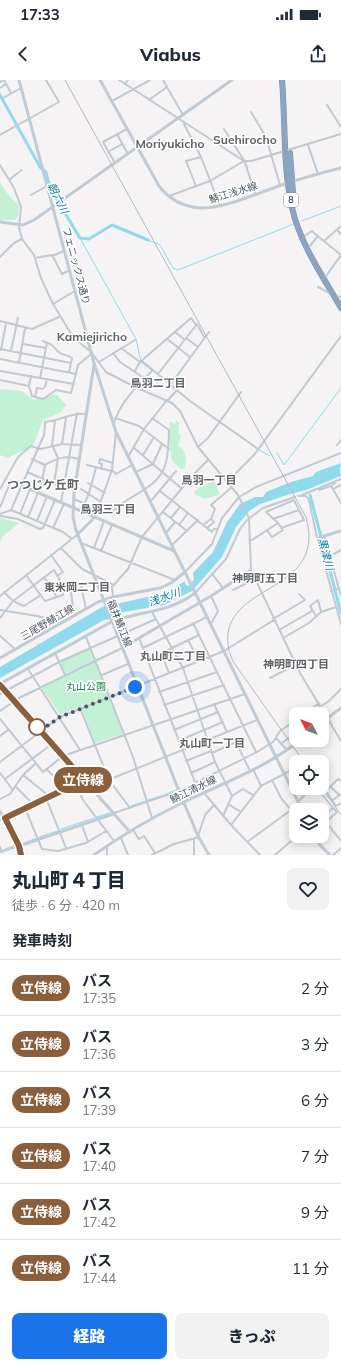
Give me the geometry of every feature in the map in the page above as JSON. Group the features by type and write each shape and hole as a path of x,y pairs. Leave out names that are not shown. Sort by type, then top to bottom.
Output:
{"highway":[{"name":"8","path":"283,80 290,182 298,227 308,249 341,302"},
{"name":"8","path":"290,182 298,217 309,247 337,296 341,308"}],"street":[{"path":"0,82 4,80 11,93"},
{"name":"フェニックス通り","path":"19,80 91,353 113,425 298,802"},
{"path":"0,135 59,102 46,80"},
{"name":"鯖江浅水線","path":"100,80 159,186 169,196 180,203 194,207 209,208 220,206 280,185 341,168"},
{"path":"119,80 244,162"},
{"path":"125,84 128,80"},
{"path":"112,101 150,80"},
{"path":"163,80 182,115"},
{"path":"0,222 19,225 33,221 232,80"},
{"path":"0,88 6,84"},
{"path":"149,100 167,87"},
{"path":"3,98 21,88"},
{"path":"327,105 341,127"},
{"path":"251,112 266,137 280,185"},
{"path":"184,123 201,157 220,206"},
{"path":"115,163 103,142 127,129"},
{"path":"224,129 244,162 255,194"},
{"path":"117,134 128,154"},
{"path":"169,196 210,181 244,162 288,151 341,134"},
{"path":"108,152 122,144"},
{"path":"308,145 318,174"},
{"path":"196,186 186,161 201,157"},
{"path":"0,164 10,179 21,207 19,225 22,239 35,258 41,278 53,304 73,337 91,353 105,371 135,387 168,400 180,411 198,447 232,487 239,498 249,518 251,570 300,673 319,705"},
{"path":"10,179 22,170"},
{"path":"31,195 47,186"},
{"path":"324,241 341,226"},
{"path":"337,230 341,234"},
{"path":"306,235 312,231 341,255 326,276"},
{"path":"309,247 318,236"},
{"path":"0,257 14,243 22,239"},
{"path":"35,258 52,256 64,251"},
{"path":"52,256 62,274 70,270"},
{"path":"318,287 337,296"},
{"path":"53,304 75,291"},
{"path":"0,321 32,329 60,316"},
{"path":"11,351 18,318"},
{"path":"135,371 141,362 191,318 204,338"},
{"path":"6,323 0,349 71,363"},
{"path":"158,374 196,325"},
{"path":"19,363 25,328"},
{"path":"175,332 198,347"},
{"path":"171,384 209,332"},
{"path":"227,482 258,449 341,336"},
{"path":"167,339 190,357"},
{"path":"99,362 136,340"},
{"path":"43,342 52,344 60,353 66,354 72,358 69,372"},
{"path":"40,378 47,343"},
{"path":"23,344 46,348"},
{"path":"121,348 178,389 190,401 258,449"},
{"path":"31,376 29,386 30,394 35,397 45,398 56,390 72,393 79,362 91,353"},
{"path":"113,353 120,362 144,378"},
{"path":"0,360 76,374"},
{"name":"福井鯖江線","path":"94,363 73,508 77,535 197,837 209,855"},
{"path":"113,425 135,387 153,370"},
{"path":"0,371 74,384"},
{"path":"35,397 37,388 42,389 45,387 47,379"},
{"path":"0,380 29,386"},
{"path":"128,457 152,418 178,389"},
{"path":"198,447 208,438 241,392"},
{"path":"53,528 62,503 77,412"},
{"path":"10,510 37,448 44,436 45,422 66,418 77,412 87,414"},
{"path":"62,444 66,418"},
{"path":"116,418 144,429 169,449"},
{"path":"81,489 112,511 125,500 144,490 163,473 169,449 169,430 152,418"},
{"path":"54,484 58,458 52,446 55,421"},
{"path":"0,596 77,535 95,517 105,493 112,470 116,432"},
{"path":"143,456 154,437"},
{"path":"337,446 341,440"},
{"path":"0,489 18,457 31,446 40,449 62,444 81,445"},
{"path":"136,473 152,464 162,444"},
{"path":"134,448 181,488"},
{"path":"185,573 212,544 217,529 227,512 239,498 256,487 341,453"},
{"path":"28,517 43,479 46,465 58,458 69,456 79,459"},
{"path":"32,459 46,465"},
{"path":"101,469 102,464 99,463 100,459 113,463"},
{"path":"113,597 114,585 132,563 142,537 181,488 208,460"},
{"path":"87,465 112,470 116,474 132,465"},
{"path":"82,512 89,494 96,468"},
{"path":"150,502 176,471"},
{"path":"26,472 64,488"},
{"path":"318,490 341,479"},
{"path":"0,507 12,481 174,551"},
{"path":"197,837 174,844 154,854 144,836 139,839 113,814 0,685 111,621 170,608 195,593 228,556 240,529 249,518 263,508 331,486 337,481"},
{"path":"88,483 105,493"},
{"path":"333,489 341,485"},
{"path":"331,486 341,503"},
{"path":"203,525 211,519 215,509 211,505 232,487"},
{"path":"20,514 30,489"},
{"path":"160,491 212,532 214,529 217,529"},
{"path":"301,495 306,496 309,500 317,538 341,624"},
{"path":"36,521 47,496"},
{"path":"0,514 18,519 40,529 43,528 55,500"},
{"path":"76,500 99,509"},
{"path":"267,530 272,537 283,530 281,528 278,523 266,512 294,500 304,520 281,528"},
{"path":"171,518 180,507"},
{"path":"263,508 273,508"},
{"path":"0,514 10,510 63,532 72,539"},
{"path":"273,519 299,510"},
{"path":"163,512 187,531"},
{"path":"179,525 188,513"},
{"path":"207,528 214,522 211,519"},
{"path":"172,545 198,520"},
{"path":"94,548 104,521"},
{"path":"166,533 175,522"},
{"path":"249,540 278,523"},
{"path":"101,551 112,525"},
{"path":"317,538 341,531"},
{"path":"324,536 341,596"},
{"path":"80,543 175,580"},
{"path":"61,548 75,560 82,569 114,585"},
{"path":"330,556 341,550"},
{"path":"51,555 63,572 57,576"},
{"path":"0,618 7,611 13,601 33,585 54,570 60,580 63,595 56,596 45,601 41,595 33,585 26,575"},
{"path":"0,711 14,701 122,648 211,596 251,570"},
{"name":"三尾野鯖江線","path":"0,658 86,609 113,597 160,588 185,573"},
{"path":"212,574 224,588"},
{"path":"44,577 56,596"},
{"path":"233,590 255,579"},
{"path":"62,588 70,585 95,583"},
{"path":"70,585 74,616"},
{"path":"81,585 86,609"},
{"path":"331,591 339,588"},
{"path":"4,592 13,601 24,606 41,595"},
{"path":"299,594 310,606 316,616"},
{"path":"211,596 218,611 211,624"},
{"path":"0,762 60,717 111,697 136,685 224,651 305,600"},
{"path":"310,606 318,600 322,612"},
{"path":"283,638 309,623 322,612 336,607"},
{"path":"0,610 62,622"},
{"path":"279,630 312,611"},
{"path":"152,612 183,668 191,696 201,719 211,752 224,783 232,796"},
{"path":"143,648 208,617"},
{"path":"0,694 59,662 156,619"},
{"path":"194,623 256,752"},
{"path":"147,660 199,635"},
{"path":"0,636 15,649"},
{"path":"86,636 125,735 152,820"},
{"path":"139,638 195,782 231,825 260,855"},
{"path":"188,640 199,661"},
{"path":"55,653 65,675"},
{"path":"161,653 169,673"},
{"path":"102,675 128,664"},
{"path":"270,678 297,664"},
{"path":"28,668 80,750"},
{"path":"159,692 217,672"},
{"path":"164,705 224,685"},
{"path":"316,707 341,689"},
{"path":"0,718 31,759 43,772 63,756 245,694"},
{"path":"214,704 227,732"},
{"path":"80,708 109,780 130,808"},
{"path":"329,717 341,708"},
{"path":"174,730 218,712"},
{"path":"92,790 109,780 258,720"},
{"path":"329,720 341,741"},
{"path":"178,741 223,722"},
{"path":"0,847 1,852 179,791 269,745 280,731 289,725"},
{"path":"0,736 8,730"},
{"path":"276,738 287,750"},
{"path":"281,744 289,738"},
{"path":"186,761 236,742 261,786"},
{"path":"5,779 52,744"},
{"name":"鯖江清水線","path":"94,855 131,831 184,802 276,758 291,747"},
{"path":"191,772 215,762"},
{"path":"0,799 14,790 23,775 35,764"},
{"path":"46,769 67,788"},
{"path":"231,825 261,786 289,770"},
{"path":"0,773 14,790"},
{"path":"23,775 49,796"},
{"path":"341,781 338,779 326,791 336,806 341,803"},
{"path":"0,820 84,780"},
{"path":"272,780 281,798 289,808"},
{"path":"75,784 83,800 114,842"},
{"path":"330,786 340,794 333,800"},
{"path":"16,787 33,804"},
{"path":"223,816 232,796 243,788 253,795"},
{"path":"298,802 304,795"},
{"path":"323,795 336,812 329,819"},
{"path":"46,798 61,832 66,848"},
{"path":"228,804 241,812"},
{"path":"194,855 197,837 205,815 214,805"},
{"path":"25,808 42,849 57,851 88,842 106,831"},
{"path":"329,811 333,808"},
{"path":"0,811 19,846 21,855"},
{"path":"247,842 289,811"},
{"path":"82,825 88,842"},
{"path":"329,826 341,841"},
{"path":"121,838 128,855"},
{"path":"275,855 289,843"},
{"path":"319,843 330,855"},
{"path":"107,847 107,855"},
{"path":"333,855 341,848"}],"green space":[{"path":"0,181 6,192 19,206 18,216 15,220 0,220"},
{"path":"0,389 22,391 34,400 56,394 66,405 60,413 43,420 33,446 7,458 0,455"},
{"path":"176,421 179,423 178,433 181,435 178,446 183,450 186,456 184,469 181,469 176,465 171,458 170,422 175,424"},
{"path":"214,480 220,495 204,499 194,494 197,489"},
{"path":"0,518 19,523 2,537 0,542"},
{"path":"91,648 96,660 65,674 61,662"},
{"name":"丸山公園","path":"95,662 109,696 60,714 42,688"},
{"path":"110,698 123,734 95,743 82,709"}],"water":[{"name":"浅水川","path":"341,463 341,476 306,490 260,504 249,511 236,527 222,557 192,591 164,605 124,612 107,620 106,619 0,678 0,667 102,607 165,593 185,581 185,584 188,586 194,580 193,573 213,552 227,522 240,504 255,497 263,497 266,492 291,482 313,476 316,472"}],"waterway":[{"name":"朝六川","path":"0,95 40,167 46,172 50,188 80,238 89,239 112,225 148,240"},
{"path":"302,221 341,206"},
{"path":"148,240 160,245 173,268 178,270 294,224"},
{"path":"80,238 136,339 141,362 151,370"},
{"path":"277,453 284,465 341,388"},
{"path":"259,450 270,456"},
{"name":"黒津川","path":"310,495 341,613"},
{"path":"164,795 176,790"},
{"path":"148,800 161,796"},
{"path":"131,806 145,801"},
{"path":"97,817 109,813"},
{"path":"61,829 94,818"},
{"path":"39,837 58,831"},
{"path":"21,844 37,838"},
{"path":"3,850 16,845"}],"tunnel":[{"path":"299,240 306,235"}],"tram line":[{"path":"65,80 306,517 309,541 303,559 292,573 278,584 261,593 246,604 234,616 228,633 229,649 234,663 299,755"},
{"path":"327,795 341,815"}],"bus line":[{"name":"立侍線","path":"0,685 84,780 5,818 19,846 21,855"}],"district":[{"name":"Suehirocho","path":"245,140"},
{"name":"Moriyukicho","path":"170,144"},
{"name":"Kamiejiricho","path":"92,337"},
{"name":"鳥羽二丁目","path":"158,383"},
{"name":"鳥羽一丁目","path":"209,480"},
{"name":"つつじケ丘町","path":"43,485"},
{"name":"鳥羽三丁目","path":"108,509"},
{"name":"神明町五丁目","path":"265,578"},
{"name":"東米岡二丁目","path":"77,587"},
{"name":"丸山町二丁目","path":"173,656"},
{"name":"神明町四丁目","path":"296,664"},
{"name":"丸山町一丁目","path":"212,743"}],"route":[{"path":"37,727 36,726 40,731 60,717 135,687"}]}
